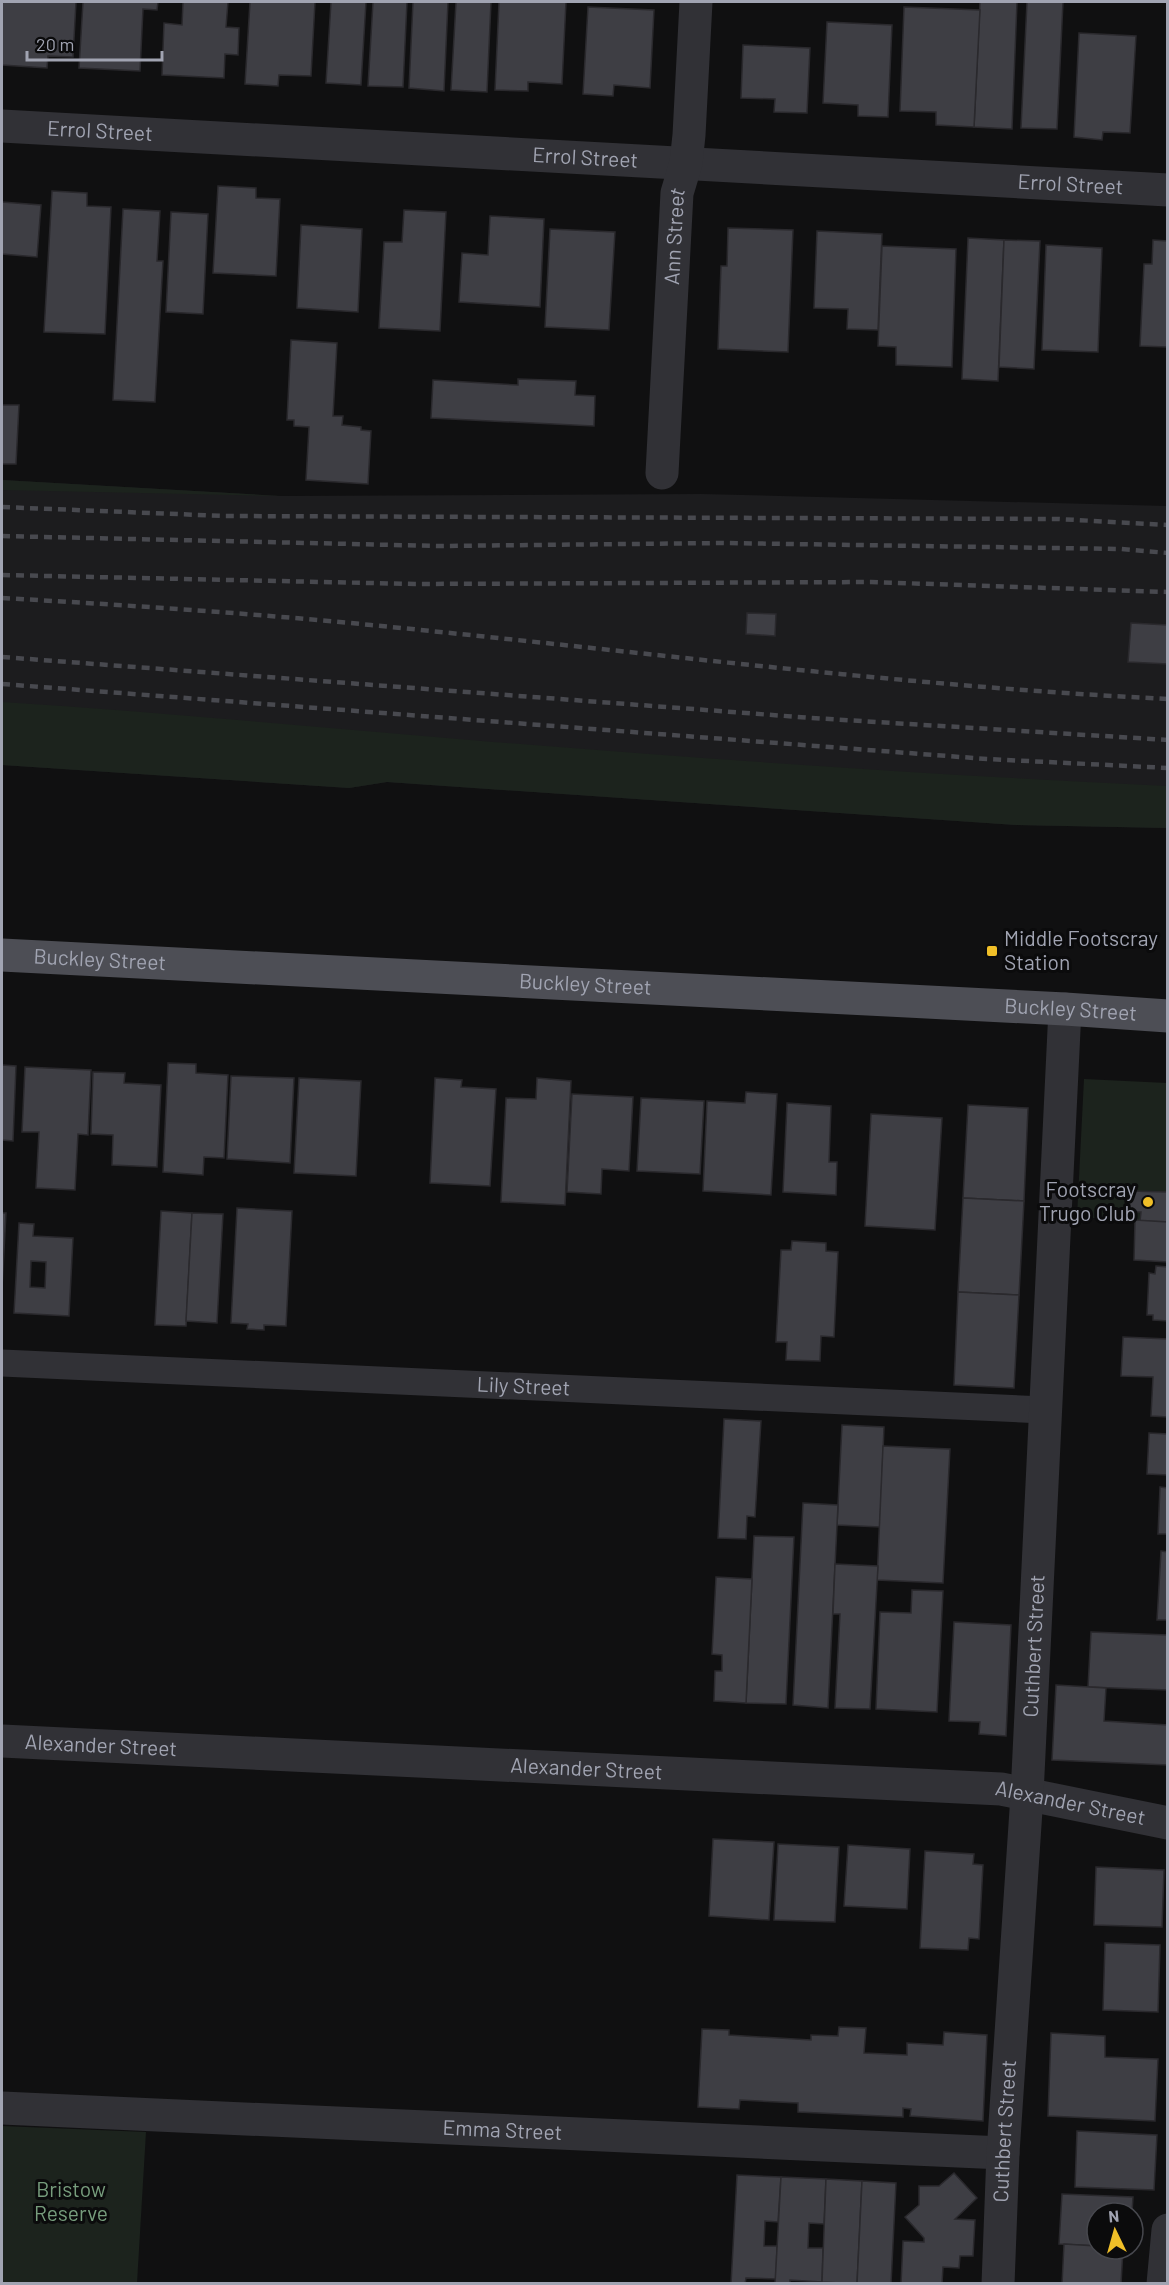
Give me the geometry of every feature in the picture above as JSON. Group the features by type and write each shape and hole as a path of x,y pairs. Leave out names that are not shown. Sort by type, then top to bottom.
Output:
{"main road":[{"name":"Buckley Street","path":"2,955 1167,1016"}],"street":[{"name":"Ann Street","path":"662,473 677,193 686,163 696,2"},
{"name":"Errol Street","path":"2,126 1167,190"},
{"name":"Cuthbert Street","path":"998,2283 1003,2153 1027,1795 1065,1009"},
{"name":"Alexander Street","path":"2,1741 1001,1789 1167,1823"},
{"name":"Emma Street","path":"2,2108 1003,2153"},
{"path":"1163,2283 1166,2234"}],"lane":[{"name":"Lily Street","path":"2,1363 1044,1410"}],"shaded area":[{"path":"2,480 281,496 701,494 1167,506 1167,828 1016,825 387,782 349,788 2,765"}],"green space":[{"path":"2,480 281,496 2,490"},
{"path":"2,702 731,760 1167,786 1167,828 1016,825 387,782 349,788 2,765"},
{"path":"1084,1079 1167,1083 1167,1222 1077,1217"},
{"name":"Bristow Reserve","path":"2,2126 146,2132 137,2283 2,2283"}],"building":[{"path":"2,2 76,2 73,57 48,56 47,68 2,65"},
{"path":"83,2 158,2 157,10 143,9 140,71 79,68"},
{"path":"183,2 228,2 226,27 239,28 238,55 225,54 224,78 162,75 164,23 182,25"},
{"path":"250,2 315,2 311,76 279,75 278,86 245,84"},
{"path":"331,2 366,2 361,85 326,83"},
{"path":"373,2 407,2 403,87 368,86"},
{"path":"413,2 448,2 444,91 409,88"},
{"path":"456,2 491,2 487,92 451,90"},
{"path":"499,2 566,2 562,84 528,82 528,91 495,90"},
{"path":"980,2 1017,2 1012,129 974,127"},
{"path":"1027,2 1063,2 1057,129 1021,128"},
{"path":"588,7 654,10 650,88 614,85 613,96 583,94"},
{"path":"904,7 980,10 974,127 936,125 936,112 900,111"},
{"path":"827,22 892,25 888,117 858,116 858,105 823,103"},
{"path":"1079,33 1136,36 1130,133 1103,132 1102,140 1074,137"},
{"path":"743,45 810,48 807,113 774,112 775,99 741,98"},
{"path":"218,186 256,188 256,198 280,199 276,276 213,273"},
{"path":"52,191 87,193 87,206 111,207 105,334 44,332"},
{"path":"2,202 41,205 37,257 2,254"},
{"path":"123,209 160,211 157,261 163,261 155,402 113,400"},
{"path":"404,210 446,212 440,331 379,328 384,242 402,242"},
{"path":"171,212 208,214 203,314 166,312"},
{"path":"490,216 544,219 540,307 459,302 462,253 488,255"},
{"path":"301,225 362,229 358,312 297,308"},
{"path":"728,228 793,230 788,352 718,349 721,266 727,266"},
{"path":"550,229 615,232 609,330 545,327"},
{"path":"817,231 882,234 878,330 847,329 848,309 814,308"},
{"path":"968,238 1004,240 998,381 962,379"},
{"path":"1004,240 1040,241 1034,369 999,367"},
{"path":"1153,240 1168,241 1168,347 1140,346 1144,264 1152,264"},
{"path":"1046,245 1102,248 1098,352 1042,350"},
{"path":"882,246 956,249 952,367 896,365 896,347 878,346"},
{"path":"291,340 337,343 333,416 343,416 342,425 361,427 361,430 371,431 368,484 306,480 309,427 294,426 294,420 287,420"},
{"path":"518,379 576,381 575,395 595,396 594,426 431,418 433,380 518,385"},
{"path":"2,405 19,405 16,464 2,464"},
{"path":"747,613 776,614 775,636 746,634"},
{"path":"1131,623 1168,625 1168,664 1128,662"},
{"path":"168,1063 196,1064 196,1073 228,1075 224,1158 204,1157 203,1175 163,1172"},
{"path":"2,1065 16,1066 13,1141 2,1140"},
{"path":"25,1067 91,1070 88,1135 78,1134 75,1190 36,1188 39,1132 22,1132"},
{"path":"93,1072 125,1073 124,1083 161,1085 157,1167 112,1165 113,1135 91,1134"},
{"path":"231,1076 294,1078 290,1163 227,1159"},
{"path":"299,1078 361,1081 356,1176 294,1173"},
{"path":"435,1078 462,1080 461,1087 496,1089 490,1186 430,1183"},
{"path":"537,1078 571,1081 565,1205 501,1202 506,1098 536,1099"},
{"path":"746,1092 777,1094 771,1195 703,1191 707,1101 745,1103"},
{"path":"572,1094 633,1097 629,1171 602,1169 601,1194 567,1192"},
{"path":"641,1098 704,1101 700,1174 637,1171"},
{"path":"787,1103 831,1106 829,1162 837,1162 836,1195 783,1192"},
{"path":"968,1105 1028,1108 1024,1201 963,1198"},
{"path":"871,1114 942,1118 935,1230 865,1226"},
{"name":"Footscray Trugo Club","path":"1129,1191 1168,1192 1168,1222 1140,1221 1141,1212 1127,1212"},
{"path":"963,1198 1024,1201 1019,1295 958,1292"},
{"path":"237,1208 292,1211 286,1326 264,1325 264,1330 247,1329 248,1324 231,1323"},
{"path":"161,1211 192,1213 186,1326 155,1325"},
{"path":"2,1213 6,1213 2,1288"},
{"path":"192,1213 223,1214 217,1323 186,1321"},
{"path":"1135,1220 1168,1222 1168,1262 1134,1260"},
{"path":"19,1223 34,1224 33,1236 73,1238 69,1316 14,1313","holes":["31,1261 46,1262 45,1288 30,1287"]},
{"path":"792,1241 826,1243 826,1251 838,1252 834,1337 821,1336 820,1361 786,1360 787,1342 776,1342 781,1250 791,1250"},
{"path":"1156,1266 1168,1267 1168,1321 1153,1320 1153,1315 1147,1315 1149,1273 1155,1274"},
{"path":"958,1292 1019,1295 1014,1388 954,1385"},
{"path":"1123,1337 1168,1339 1168,1417 1151,1416 1153,1377 1121,1376"},
{"path":"724,1419 761,1421 755,1517 747,1516 746,1539 718,1538"},
{"path":"842,1425 884,1427 880,1527 837,1525"},
{"path":"1149,1433 1168,1434 1168,1475 1147,1474"},
{"path":"883,1446 950,1449 943,1583 877,1580"},
{"path":"1160,1487 1168,1488 1168,1534 1158,1534"},
{"path":"803,1503 838,1505 828,1708 793,1705"},
{"path":"754,1536 794,1537 786,1704 746,1703"},
{"path":"1161,1551 1168,1552 1168,1620 1157,1620"},
{"path":"835,1564 878,1566 870,1709 835,1708 840,1614 833,1614"},
{"path":"716,1577 752,1579 746,1703 714,1701 715,1671 722,1671 722,1655 712,1654"},
{"path":"912,1590 943,1591 937,1712 876,1709 880,1612 911,1613"},
{"path":"954,1622 1011,1625 1006,1736 979,1734 980,1722 949,1721"},
{"path":"1091,1632 1168,1635 1168,1690 1088,1687"},
{"path":"1056,1685 1106,1688 1104,1721 1168,1725 1168,1765 1052,1760"},
{"path":"713,1839 774,1842 769,1920 709,1916"},
{"path":"778,1844 839,1847 835,1922 774,1920"},
{"path":"848,1845 910,1849 907,1909 844,1906"},
{"path":"925,1851 974,1854 973,1864 983,1865 979,1939 969,1938 968,1950 920,1948"},
{"path":"1096,1867 1164,1870 1162,1927 1094,1925"},
{"path":"1105,1943 1160,1945 1158,2012 1103,2010"},
{"path":"839,2027 866,2028 864,2053 907,2055 907,2043 943,2045 944,2032 987,2035 983,2121 910,2116 911,2109 903,2108 903,2117 798,2112 798,2103 740,2100 739,2109 698,2107 702,2029 729,2030 729,2035 811,2040 811,2035 838,2036"},
{"path":"1051,2033 1105,2036 1105,2057 1158,2059 1155,2121 1048,2116"},
{"path":"1077,2131 1157,2135 1154,2190 1075,2187"},
{"path":"954,2173 977,2198 955,2219 975,2220 973,2256 960,2256 959,2268 943,2267 942,2284 901,2284 903,2241 924,2242 924,2238 905,2217 919,2205 919,2186 939,2186"},
{"path":"737,2175 781,2177 778,2222 765,2221 764,2246 777,2246 776,2279 746,2278 745,2284 731,2284"},
{"path":"781,2177 826,2179 824,2224 809,2223 808,2248 823,2248 822,2282 790,2280 790,2284 775,2284"},
{"path":"826,2179 862,2181 857,2284 822,2282"},
{"path":"862,2181 896,2183 891,2284 857,2284"},
{"path":"1062,2194 1133,2197 1133,2201 1085,2201 1085,2245 1059,2244"},
{"path":"1064,2244 1085,2245 1085,2261 1122,2261 1121,2284 1062,2284"}],"railway":[{"path":"2,507 225,516 1058,519 1168,525"},
{"path":"2,536 440,546 723,543 1121,549 1168,553"},
{"path":"2,575 415,584 871,582 1168,592"},
{"path":"2,598 325,621 869,677 1168,699"},
{"path":"2,657 812,718 1168,740"},
{"path":"2,684 987,759 1168,768"}],"place":[{"name":"Middle Footscray Station","path":"992,951"},
{"name":"Footscray Trugo Club","path":"1148,1202"}]}
